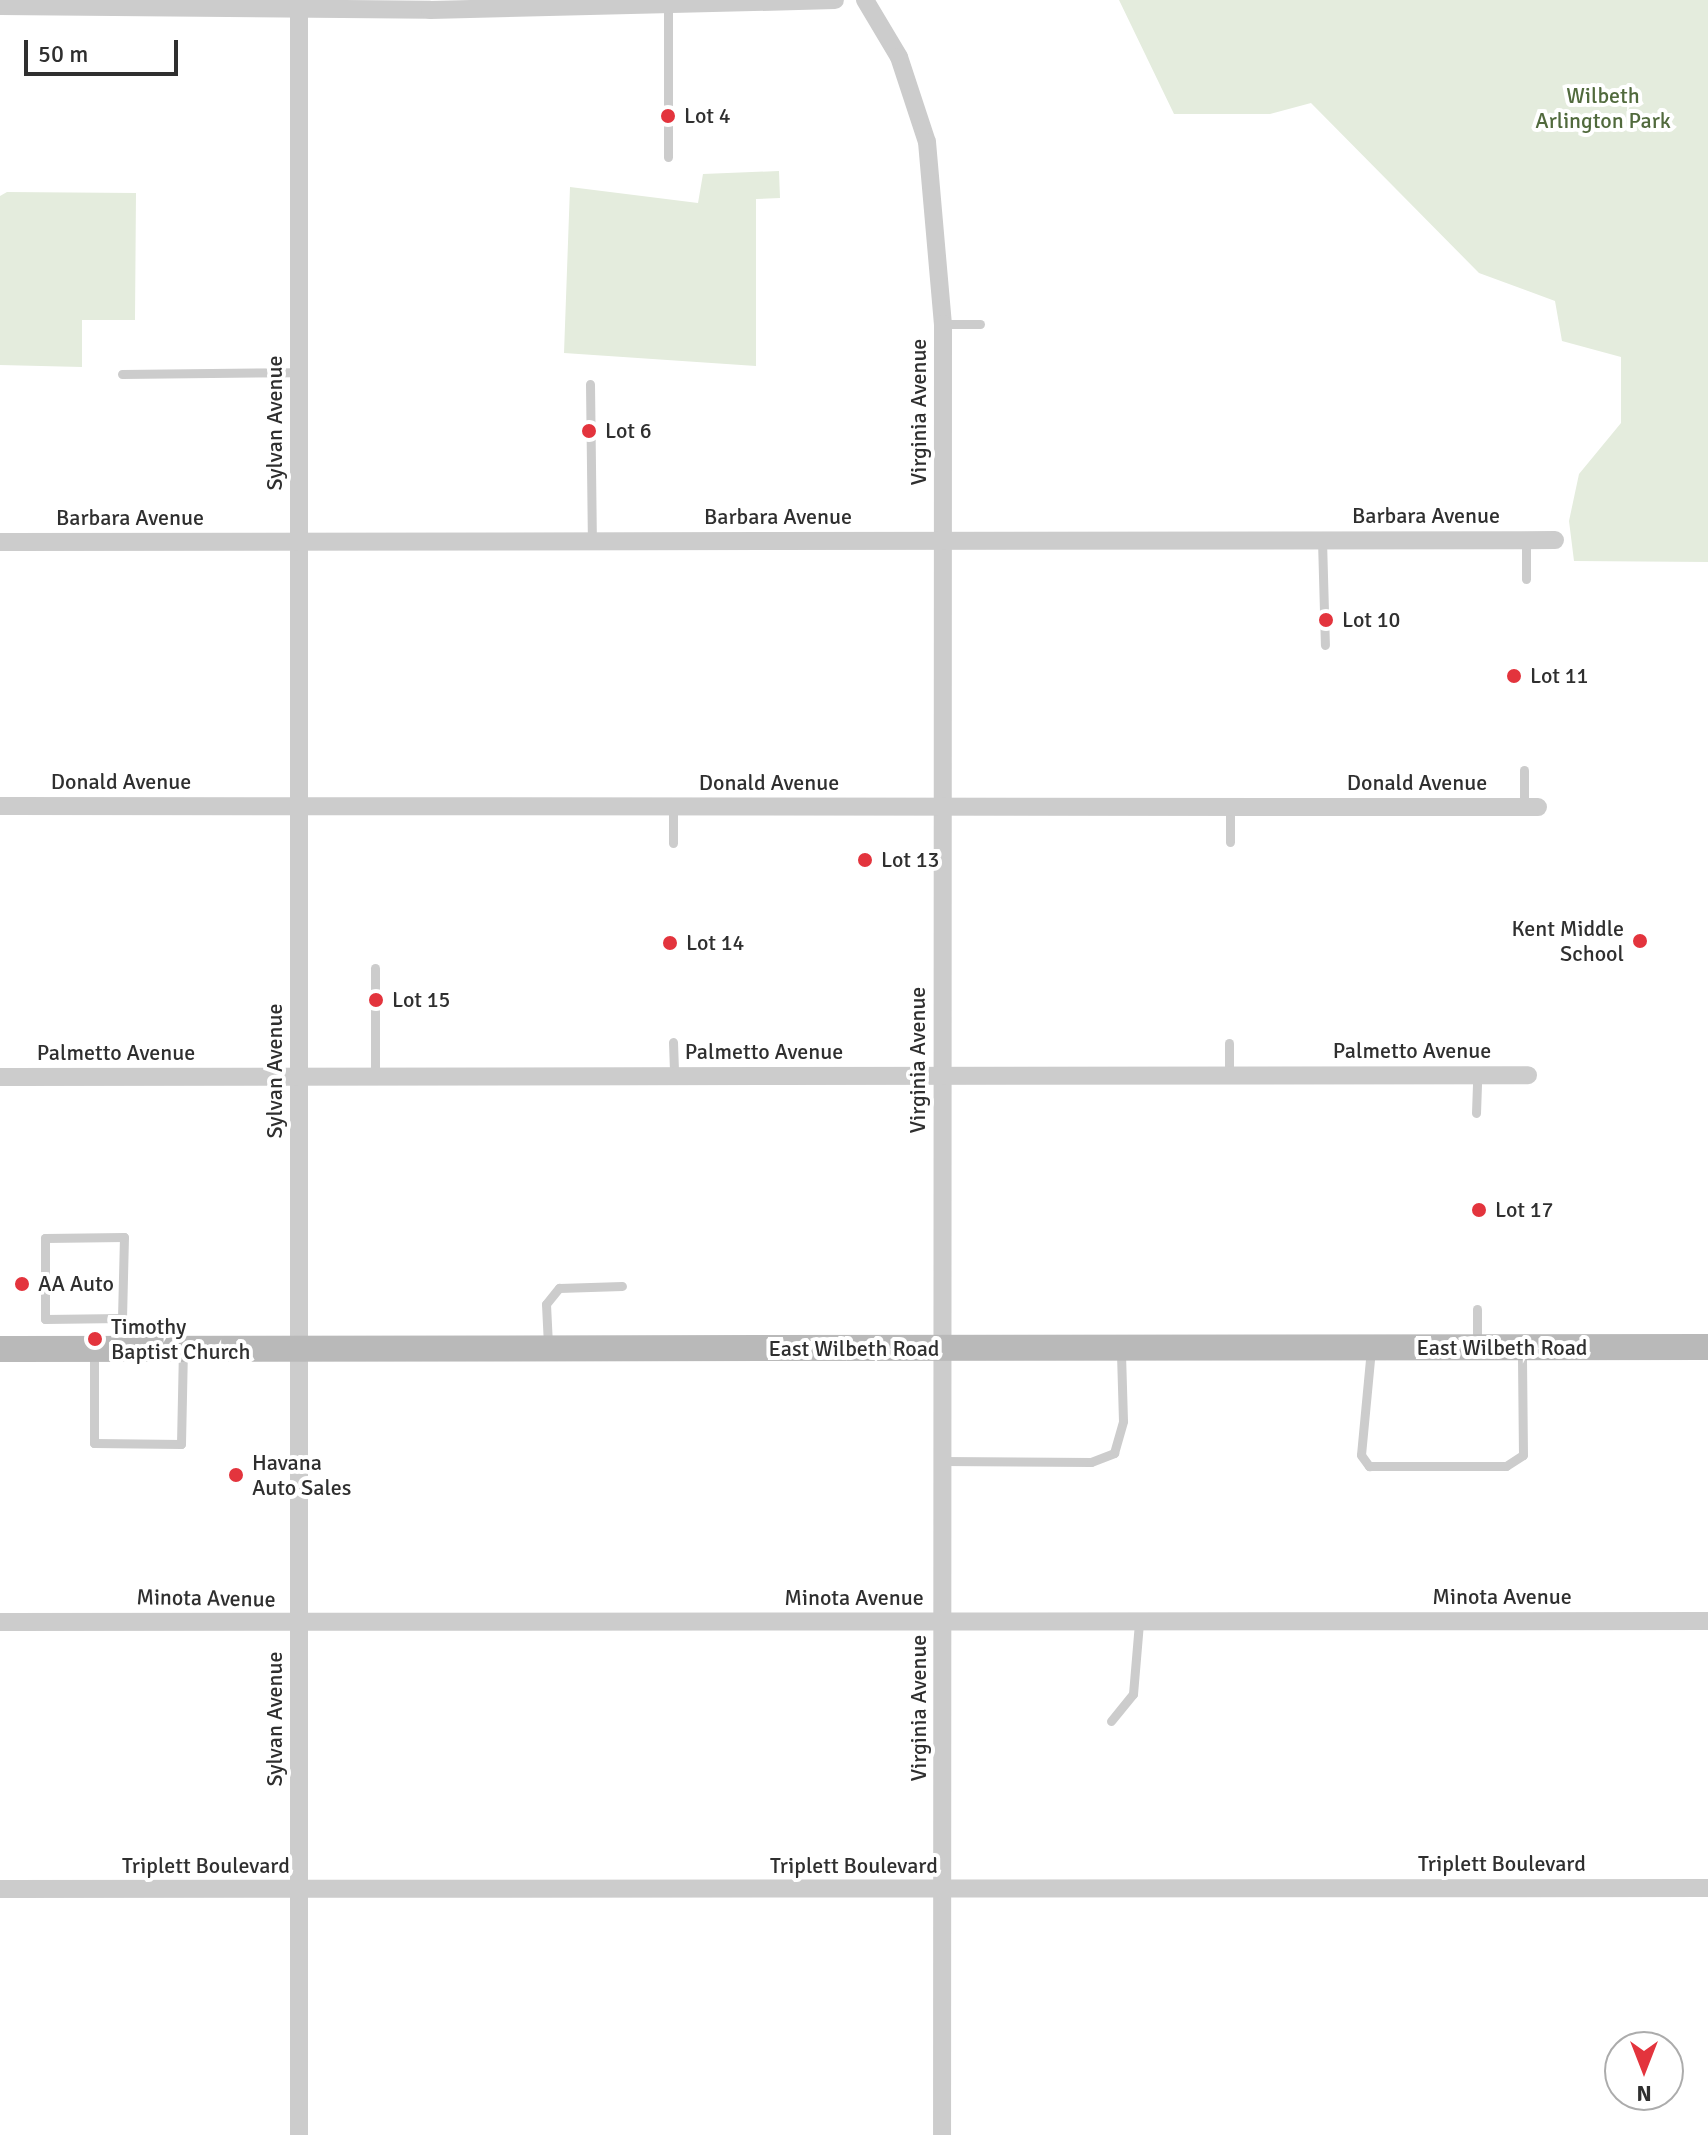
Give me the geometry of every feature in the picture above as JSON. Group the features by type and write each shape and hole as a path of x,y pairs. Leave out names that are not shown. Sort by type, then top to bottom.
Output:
{"main road":[{"name":"East Wilbeth Road","path":"0,1349 1708,1347"}],"street":[{"path":"0,6 185,4 299,8 835,0"},
{"name":"Virginia Avenue","path":"865,0 899,57 927,142 943,324 942,2135"},
{"name":"Sylvan Avenue","path":"299,8 299,2135"},
{"name":"Barbara Avenue","path":"0,542 1555,540"},
{"name":"Donald Avenue","path":"0,806 1531,807"},
{"name":"Palmetto Avenue","path":"0,1077 1528,1075"},
{"name":"Minota Avenue","path":"0,1622 1708,1621"},
{"name":"Triplett Boulevard","path":"0,1889 1708,1888"}],"lane":[{"path":"668,4 668,157"},
{"path":"943,324 980,324"},
{"path":"122,374 300,372"},
{"path":"590,384 592,541"},
{"path":"1322,540 1325,645"},
{"path":"1526,540 1526,579"},
{"path":"1524,770 1531,807"},
{"path":"673,807 673,843"},
{"path":"1230,807 1230,842"},
{"path":"375,968 375,1077"},
{"path":"673,1042 674,1076"},
{"path":"1229,1043 1229,1075"},
{"path":"1476,1113 1477,1075"},
{"path":"122,1318 45,1319 45,1238 124,1237 122,1349"},
{"path":"548,1349 546,1304 559,1288 622,1286"},
{"path":"1477,1309 1477,1348"},
{"path":"942,1461 1091,1462 1114,1453 1123,1421 1121,1348"},
{"path":"1371,1349 1361,1455 1369,1466 1506,1466 1523,1455 1522,1348"},
{"path":"94,1349 94,1443 166,1444 181,1444 183,1349"},
{"path":"1111,1721 1133,1694 1139,1622"}],"green space":[{"name":"Wilbeth Arlington Park","path":"1119,0 1708,0 1708,562 1574,561 1569,521 1579,474 1621,423 1621,357 1562,341 1555,301 1479,273 1311,103 1270,114 1174,114"},
{"path":"779,171 780,198 756,199 756,366 564,353 570,187 698,203 703,174"},
{"path":"7,192 136,193 135,320 82,320 82,367 0,365 0,196"}],"place":[{"name":"Lot 4","path":"668,116"},
{"name":"Lot 6","path":"589,431"},
{"name":"Lot 10","path":"1326,620"},
{"name":"Lot 11","path":"1514,676"},
{"name":"Lot 13","path":"865,860"},
{"name":"Kent Middle School","path":"1640,941"},
{"name":"Lot 14","path":"670,943"},
{"name":"Lot 15","path":"376,1000"},
{"name":"Lot 17","path":"1479,1210"},
{"name":"AA Auto","path":"22,1284"},
{"name":"Timothy Baptist Church","path":"95,1339"},
{"name":"Havana Auto Sales","path":"236,1475"}]}
